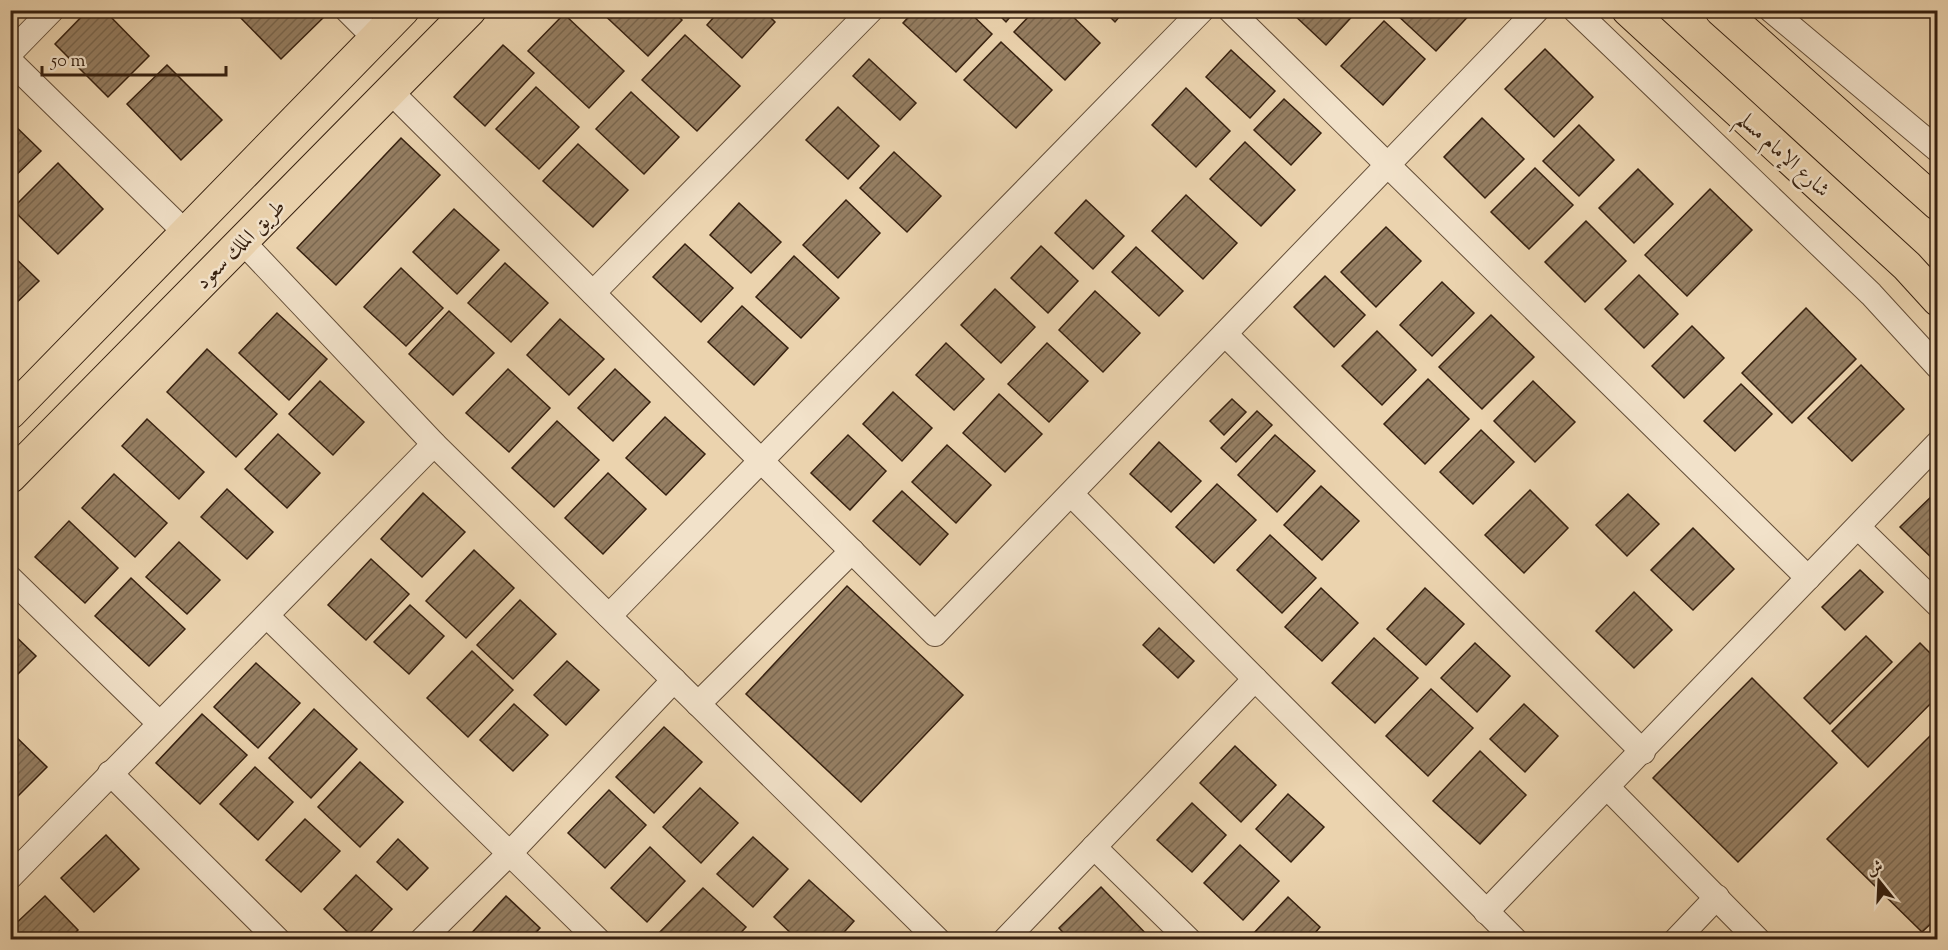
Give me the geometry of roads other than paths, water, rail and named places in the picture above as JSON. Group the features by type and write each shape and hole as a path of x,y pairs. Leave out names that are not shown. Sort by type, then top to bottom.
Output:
{"main road":[{"path":"13,406 186,233 403,10"},
{"name":"طريق الملك سعود","path":"10,477 470,10"},
{"name":"شارع الإمام مسلم","path":"1628,10 1907,266 1938,300"},
{"path":"1721,10 1938,204"}],"street":[{"path":"10,53 52,10"},
{"path":"347,10 376,39"},
{"path":"593,293 871,10"},
{"path":"609,616 1202,10"},
{"path":"1230,10 1808,578"},
{"path":"390,91 935,634 1537,10"},
{"path":"1575,10 1871,294 1938,367"},
{"path":"1771,10 1938,150"},
{"path":"10,61 186,233"},
{"path":"242,241 434,444 938,939"},
{"path":"1225,334 1643,752"},
{"path":"1486,912 1643,752 1938,443"},
{"path":"10,877 110,772 267,616 434,444"},
{"path":"1071,494 1515,939"},
{"path":"1858,527 1938,605"},
{"path":"698,704 852,551"},
{"path":"10,578 159,723"},
{"path":"267,616 598,939"},
{"path":"422,939 510,853 674,680"},
{"path":"1005,939 1255,680"},
{"path":"110,772 279,939"},
{"path":"1608,788 1758,939"},
{"path":"1094,847 1189,939"},
{"path":"1676,939 1717,897"}]}
